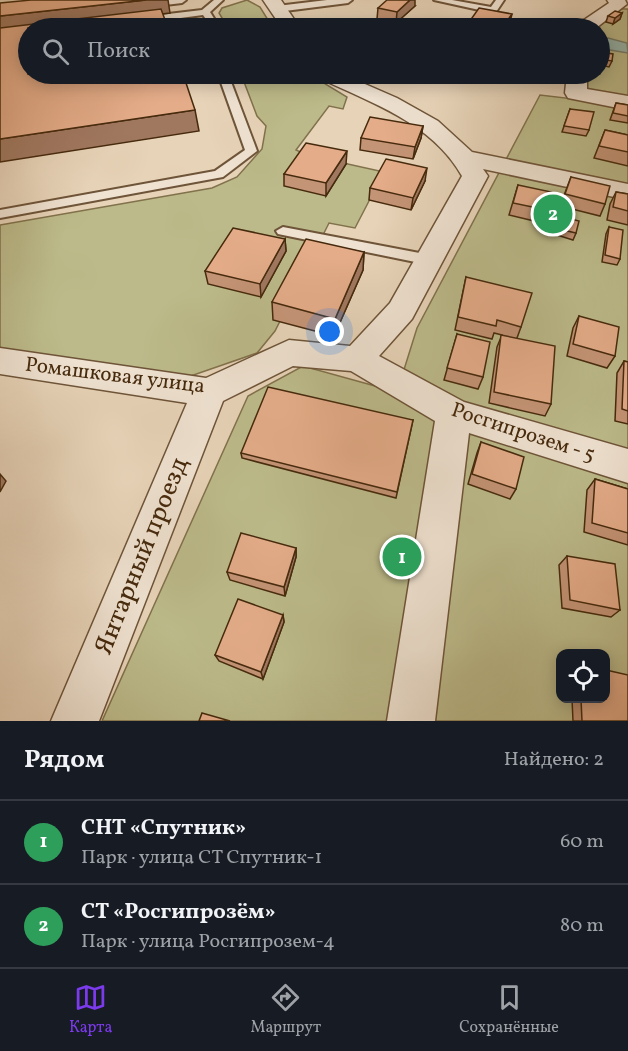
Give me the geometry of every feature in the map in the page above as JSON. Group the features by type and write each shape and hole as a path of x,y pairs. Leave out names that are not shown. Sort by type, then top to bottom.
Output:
{"street":[{"path":"599,18 621,3"},
{"path":"275,5 284,18"},
{"path":"346,84 426,123 467,158 475,176 401,311 357,359"},
{"path":"592,84 628,103"},
{"path":"467,158 628,192"},
{"name":"Ромашковая улица","path":"0,361 209,392 289,353 357,359"},
{"name":"Росгипрозем - 5","path":"357,359 454,414 628,466"},
{"name":"Янтарный проезд","path":"75,721 209,392"},
{"path":"411,721 454,414"}],"lane":[{"path":"137,5 182,0"},
{"path":"157,18 205,12 219,0"},
{"path":"275,5 348,0"},
{"path":"438,0 493,10 500,0"},
{"path":"205,12 209,18"},
{"path":"0,214 219,174 251,150 227,84"},
{"path":"283,231 430,260"}],"shaded area":[{"path":"247,0 260,7 267,18 222,18 219,13 222,8"},
{"path":"616,9 628,9 628,721 102,721 248,396 303,366 397,392 417,328 540,95 582,100 583,84 610,84 610,18 603,18"},
{"path":"245,84 326,84 347,97 343,109 329,106 296,150 307,155 384,172 355,228 329,223 275,331 257,353 182,379 0,355 0,225 212,188 237,177 262,149 266,126 257,116"}],"water":[{"path":"610,39 627,43 628,53 610,50"}],"building":[{"path":"31,0 146,0 0,16 0,3"},
{"path":"387,0 410,0 397,12 378,8"},
{"path":"479,8 512,14 509,18 472,18"},
{"path":"161,9 164,18 85,18"},
{"path":"615,11 622,13 615,18 608,16"},
{"path":"18,26 18,84 186,84 195,110 0,139 0,28"},
{"path":"616,103 628,105 628,116 613,113"},
{"path":"570,109 594,112 589,130 564,126"},
{"path":"370,117 423,126 415,147 361,138"},
{"path":"605,130 628,135 628,152 599,146"},
{"path":"306,143 347,151 326,183 284,174"},
{"path":"386,159 427,168 413,198 370,188"},
{"path":"571,177 610,186 605,204 565,194"},
{"path":"518,185 556,193 552,211 513,203"},
{"path":"616,192 628,194 628,211 613,207"},
{"path":"563,217 579,221 576,233 559,229"},
{"path":"609,227 623,230 620,259 605,255"},
{"path":"233,228 285,239 260,284 205,271"},
{"path":"306,239 364,252 335,319 272,302"},
{"path":"466,277 532,293 521,327 497,320 496,326 458,317"},
{"path":"579,316 619,327 615,356 573,344"},
{"path":"457,334 490,342 483,377 447,368"},
{"path":"501,335 555,346 551,404 494,392"},
{"path":"624,361 628,362 628,411 622,409"},
{"path":"268,387 413,420 397,492 241,453"},
{"path":"481,442 524,457 516,489 472,474"},
{"path":"595,479 628,489 628,533 592,523"},
{"path":"241,533 296,548 284,587 227,572"},
{"path":"567,556 615,564 620,610 570,600"},
{"path":"238,599 283,615 261,672 215,655"},
{"path":"610,671 628,675 628,721 582,721 581,703 610,703"},
{"path":"202,713 230,721 199,721"}],"place":[{"name":"СТ «Росгипрозём»","path":"553,214"},
{"name":"СНТ «Спутник»","path":"402,557"}]}
